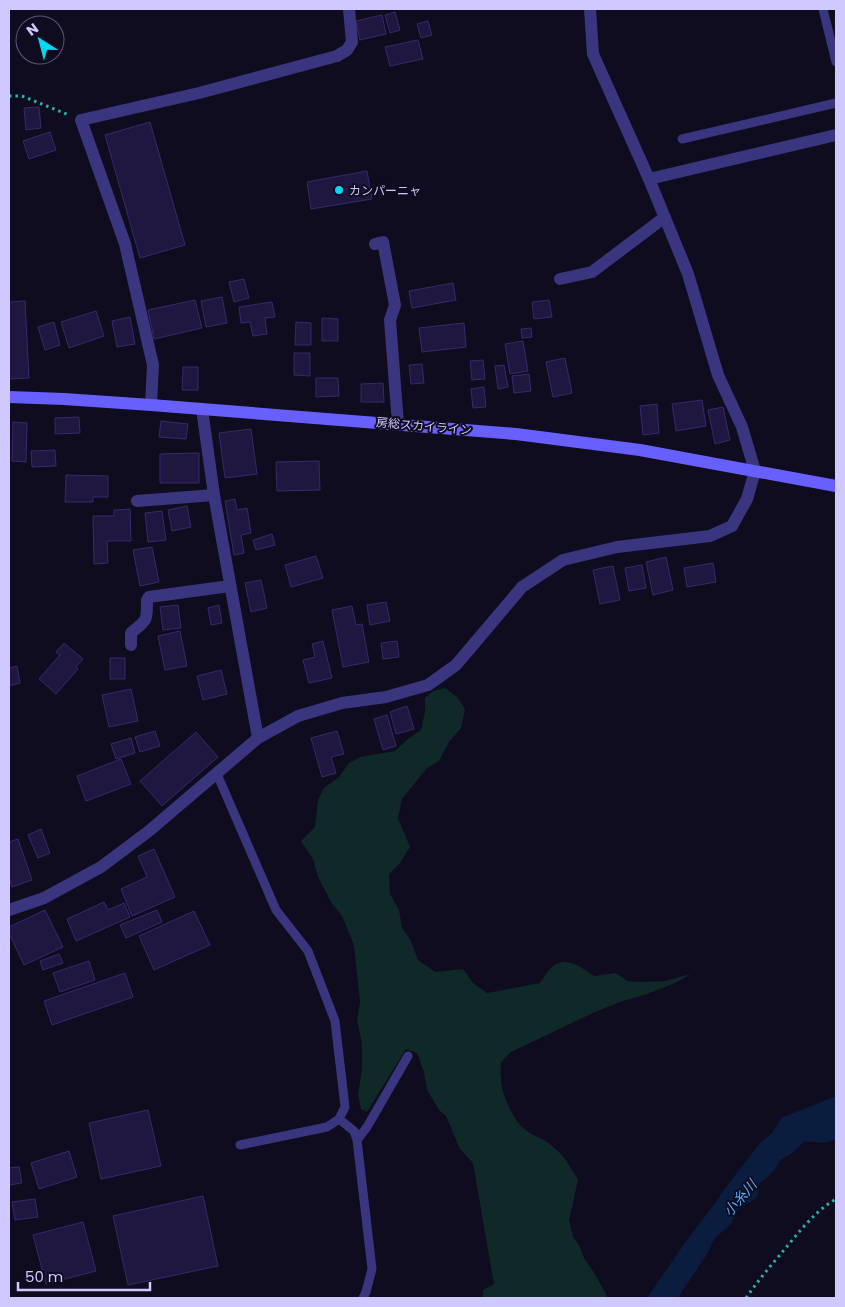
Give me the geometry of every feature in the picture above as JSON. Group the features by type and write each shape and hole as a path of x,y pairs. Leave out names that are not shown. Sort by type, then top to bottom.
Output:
{"main road":[{"name":"房総スカイライン","path":"9,397 202,408 516,434 640,450 836,486"}],"street":[{"path":"151,405 153,365 125,244 81,120 199,93 337,56 347,50 352,42 349,9"},
{"path":"9,910 44,898 101,867 149,832 258,738 298,716 342,703 386,697 428,686 456,665 522,587 563,560 617,547 710,536 732,526 747,500 755,471 742,427 718,374 688,274 649,179 593,54 590,9"},
{"path":"649,179 836,135"},
{"path":"560,279 592,272 665,217"},
{"path":"375,244 383,242 395,305 390,320 398,424"},
{"path":"202,408 214,495 258,738"},
{"path":"137,501 214,495"},
{"path":"130,645 131,633 145,622 147,616 146,600 149,597 230,586"}],"lane":[{"path":"823,9 836,62"},
{"path":"682,139 836,103"},
{"path":"216,774 276,910 308,951 335,1021 345,1107 340,1119 328,1128 240,1145"},
{"path":"357,1140 367,1127 408,1056"},
{"path":"340,1119 354,1131 357,1140 372,1269 363,1298"}],"path":[{"path":"9,96 22,96 81,120"},
{"path":"746,1298 807,1222 824,1206 836,1199"}],"green space":[{"path":"445,688 457,697 465,709 461,728 449,742 439,761 427,768 402,799 398,818 410,847 400,863 389,874 390,894 399,910 402,928 410,939 418,960 435,972 463,969 473,983 487,993 540,983 551,968 561,962 576,965 594,976 616,973 627,981 665,981 691,974 675,983 595,1012 511,1052 501,1062 501,1084 514,1117 526,1130 545,1141 560,1153 578,1180 569,1220 573,1237 607,1298 483,1298 483,1290 494,1284 473,1163 460,1149 446,1116 439,1110 427,1090 424,1072 417,1053 406,1049 367,1112 361,1109 358,1095 362,1069 362,1043 357,1020 360,1002 354,945 342,916 331,902 318,877 313,859 301,841 315,827 318,800 324,788 339,777 349,763 360,757 395,751 421,730 425,712 425,698 433,691"}],"water":[{"name":"小糸川","path":"836,1096 836,1140 823,1143 805,1141 791,1154 780,1160 774,1171 759,1184 758,1196 742,1206 731,1224 714,1239 707,1254 679,1296 677,1298 647,1298 729,1183 761,1142 773,1132 781,1118"}],"building":[{"path":"395,12 400,30 390,33 385,15"},
{"path":"382,15 386,34 360,40 356,21"},
{"path":"428,21 432,35 421,38 417,24"},
{"path":"418,40 423,59 390,66 385,47"},
{"path":"39,107 41,128 26,130 24,108"},
{"path":"150,122 185,245 140,258 105,135"},
{"path":"50,132 56,150 29,159 23,141"},
{"name":"カンパーニャ","path":"367,171 372,199 311,209 307,182"},
{"path":"244,279 249,298 234,302 229,282"},
{"path":"453,283 456,300 412,308 409,291"},
{"path":"222,297 227,323 206,327 201,301"},
{"path":"195,300 202,328 154,339 148,310"},
{"path":"549,300 552,317 534,319 532,302"},
{"path":"25,301 29,378 9,379 9,302"},
{"path":"272,302 275,317 265,318 267,334 253,336 250,322 241,323 239,307"},
{"path":"96,311 104,336 69,348 61,322"},
{"path":"130,317 135,344 117,347 112,321"},
{"path":"322,318 338,319 338,341 322,341"},
{"path":"54,322 60,345 45,350 38,327"},
{"path":"296,322 311,323 311,345 295,345"},
{"path":"464,323 466,347 422,352 419,328"},
{"path":"531,328 532,337 522,338 521,329"},
{"path":"523,341 528,371 510,374 505,344"},
{"path":"294,353 310,353 310,376 294,375"},
{"path":"565,358 572,393 553,397 546,362"},
{"path":"483,360 485,379 472,380 470,361"},
{"path":"422,364 424,383 411,384 409,365"},
{"path":"504,365 508,387 498,389 495,366"},
{"path":"183,367 198,367 198,390 182,390"},
{"path":"529,374 531,391 514,393 512,376"},
{"path":"316,378 338,378 339,396 316,397"},
{"path":"383,383 384,402 361,402 361,384"},
{"path":"484,387 486,407 473,408 471,389"},
{"path":"702,400 706,426 676,431 672,404"},
{"path":"657,404 659,433 643,435 640,406"},
{"path":"723,407 730,440 715,444 708,410"},
{"path":"79,417 80,433 55,434 55,418"},
{"path":"161,421 188,424 186,439 159,437"},
{"path":"13,422 27,423 26,462 12,461"},
{"path":"251,429 257,474 225,478 219,433"},
{"path":"55,450 56,466 32,467 31,451"},
{"path":"199,453 199,483 160,483 160,454"},
{"path":"319,461 320,490 277,491 276,462"},
{"path":"66,475 108,476 108,497 93,497 93,502 65,502"},
{"path":"235,499 237,510 247,508 251,533 241,535 244,553 234,555 225,501"},
{"path":"187,506 191,527 172,531 168,510"},
{"path":"130,509 131,541 107,541 108,563 94,564 93,516 114,516 114,510"},
{"path":"162,511 166,540 148,542 145,513"},
{"path":"272,534 275,545 256,550 253,540"},
{"path":"152,547 159,582 140,586 133,550"},
{"path":"316,556 323,578 291,587 285,565"},
{"path":"666,557 673,590 653,595 646,562"},
{"path":"713,563 716,582 687,587 684,568"},
{"path":"642,565 646,588 629,591 625,568"},
{"path":"613,566 620,600 600,604 593,570"},
{"path":"261,580 267,608 251,612 245,583"},
{"path":"386,602 390,621 370,625 367,605"},
{"path":"178,605 181,628 163,630 160,607"},
{"path":"219,605 222,623 211,625 208,608"},
{"path":"352,606 356,625 362,624 369,662 343,667 332,610"},
{"path":"180,631 187,666 165,670 158,636"},
{"path":"323,641 332,678 309,683 303,660 315,657 312,644"},
{"path":"397,641 399,657 383,659 381,643"},
{"path":"64,643 83,659 76,667 78,669 56,694 39,679 60,655 56,652"},
{"path":"110,658 125,658 125,679 110,679"},
{"path":"17,666 20,683 9,686 9,668"},
{"path":"221,670 227,694 203,700 197,676"},
{"path":"131,689 138,721 109,727 102,695"},
{"path":"407,706 414,729 396,734 390,712"},
{"path":"387,715 396,746 383,750 374,719"},
{"path":"155,731 160,746 140,752 135,737"},
{"path":"337,731 344,754 331,757 336,773 322,777 311,738"},
{"path":"196,732 218,757 162,806 140,781"},
{"path":"131,738 135,753 116,759 111,744"},
{"path":"121,759 131,784 86,801 77,776"},
{"path":"41,829 50,853 38,858 28,835"},
{"path":"18,839 32,880 12,887 9,877 9,842"},
{"path":"154,849 175,897 132,916 121,889 147,877 138,856"},
{"path":"104,902 108,910 124,903 130,917 76,941 67,919"},
{"path":"45,910 63,947 24,965 9,933 9,927"},
{"path":"157,910 162,922 126,938 120,925"},
{"path":"194,911 210,945 154,970 139,936"},
{"path":"59,954 63,963 43,970 40,961"},
{"path":"89,961 95,980 60,992 53,973"},
{"path":"125,973 133,997 52,1025 44,1001"},
{"path":"148,1110 161,1166 101,1179 89,1123"},
{"path":"69,1151 77,1177 39,1189 31,1163"},
{"path":"19,1167 22,1183 9,1185 9,1168"},
{"path":"203,1196 218,1266 128,1285 113,1216"},
{"path":"35,1199 38,1217 15,1220 12,1202"},
{"path":"83,1222 96,1271 46,1284 33,1235"}],"place":[{"name":"カンパーニャ","path":"339,190"}]}
